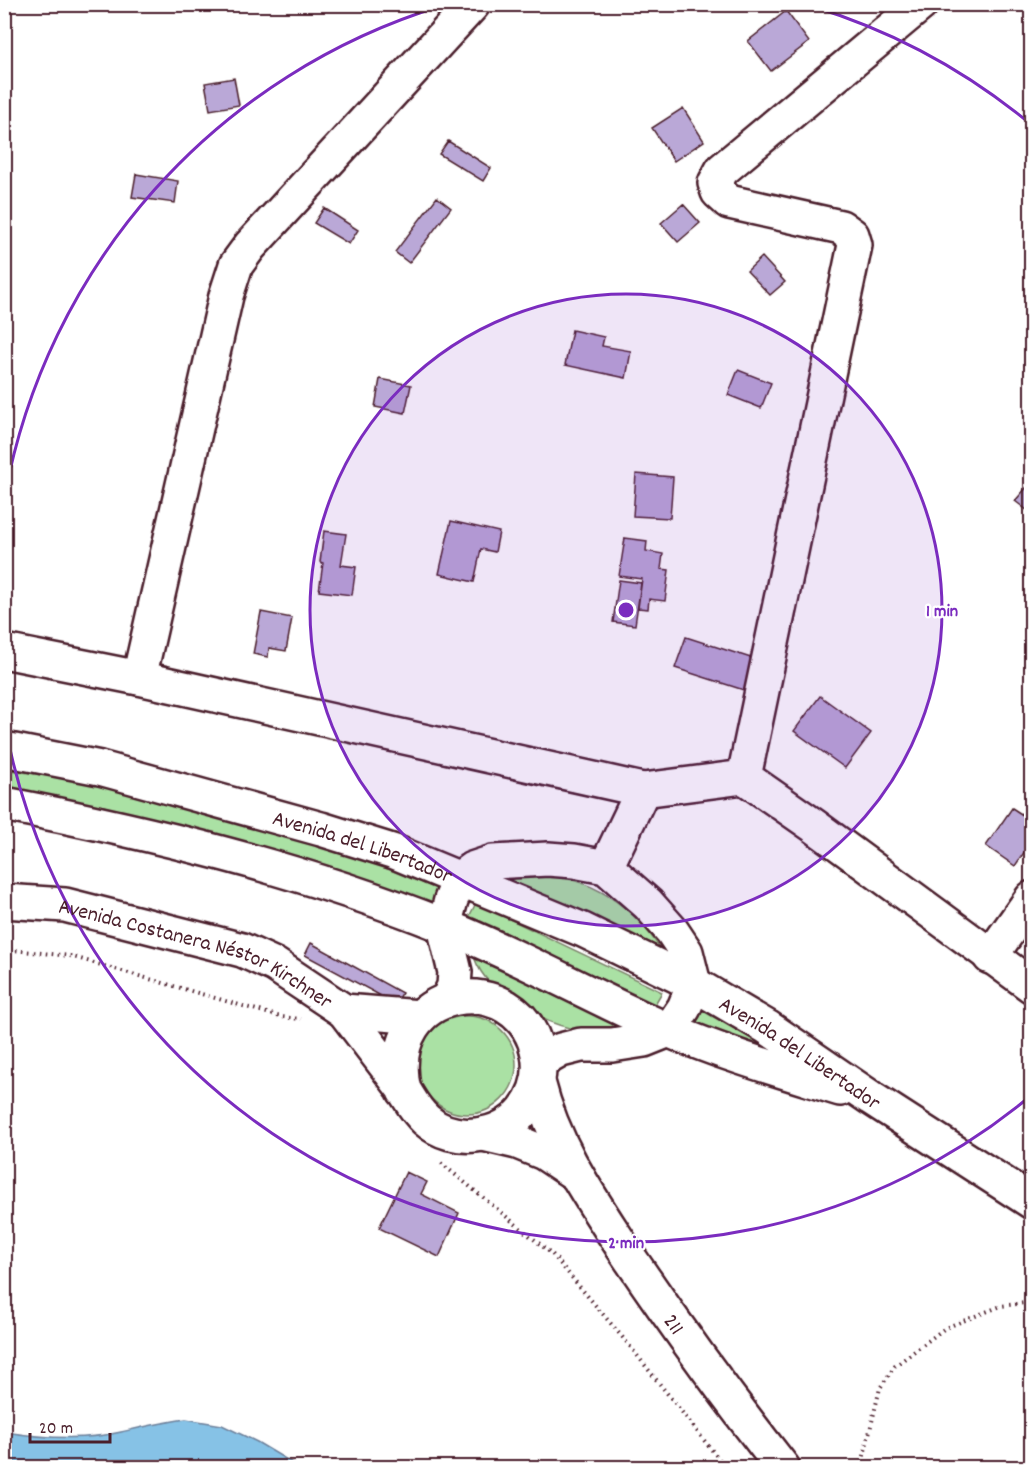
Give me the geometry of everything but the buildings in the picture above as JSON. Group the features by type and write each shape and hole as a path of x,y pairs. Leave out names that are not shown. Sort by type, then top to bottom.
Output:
{"street":[{"path":"139,678 226,296 236,265 250,246 473,4"},
{"path":"744,777 855,245 852,235 841,227 729,202 718,192 714,183 722,170 921,4"},
{"path":"4,651 139,678 643,790 744,777 813,825 1032,987"},
{"name":"Avenida del Libertador","path":"4,749 100,768 310,826 395,852 460,878 583,930 694,984 767,1027 871,1098"},
{"path":"606,867 643,790"},
{"name":"Avenida del Libertador","path":"4,804 104,824 256,862 368,896 444,926 669,1030 757,1064 871,1098"},
{"path":"448,999 454,986 455,972 444,926 460,878 472,869 493,862 548,859 606,867 648,904 672,931 686,952 694,984 684,1008 669,1030 644,1040 612,1045 581,1045 561,1050 539,1072"},
{"path":"990,957 1032,898"},
{"name":"Avenida Costanera Néstor Kirchner","path":"4,901 65,905 242,950 275,965 344,1011 420,1017"},
{"path":"344,1011 404,1090 414,1108 428,1122 445,1131 464,1135 483,1134 502,1128 518,1116 530,1101 539,1072 536,1043 526,1025 513,1011 493,1000 471,996 448,999 428,1010 408,1033 401,1052 400,1071 404,1090"},
{"name":"211","path":"539,1072 545,1111 574,1173 668,1315 783,1467"},
{"path":"871,1098 1032,1202"},
{"name":"211","path":"483,1134 517,1142 544,1153 574,1173"}],"path":[{"path":"4,949 70,956 281,1017 302,1019"},
{"path":"440,1161 552,1254 629,1345 726,1467"},
{"path":"861,1467 880,1388 895,1366 945,1328 1001,1306 1032,1302"}],"green space":[{"path":"4,769 92,783 318,841 440,890 433,905 312,861 103,806 5,789"},
{"path":"512,874 564,878 601,892 632,914 645,928 668,961 495,880"},
{"path":"476,903 662,992 655,1004 469,917"},
{"path":"473,952 634,1028 588,1031 573,1029 544,1019 512,1002 498,991 478,966"},
{"path":"698,1008 800,1067 690,1022"},
{"path":"467,1016 486,1020 502,1030 512,1046 516,1065 512,1084 502,1100 486,1110 467,1114 448,1110 432,1100 422,1084 418,1065 422,1046 432,1030 448,1020"}],"water":[{"path":"186,1419 222,1425 257,1442 299,1467 5,1467 5,1432 48,1437 92,1437"}]}
